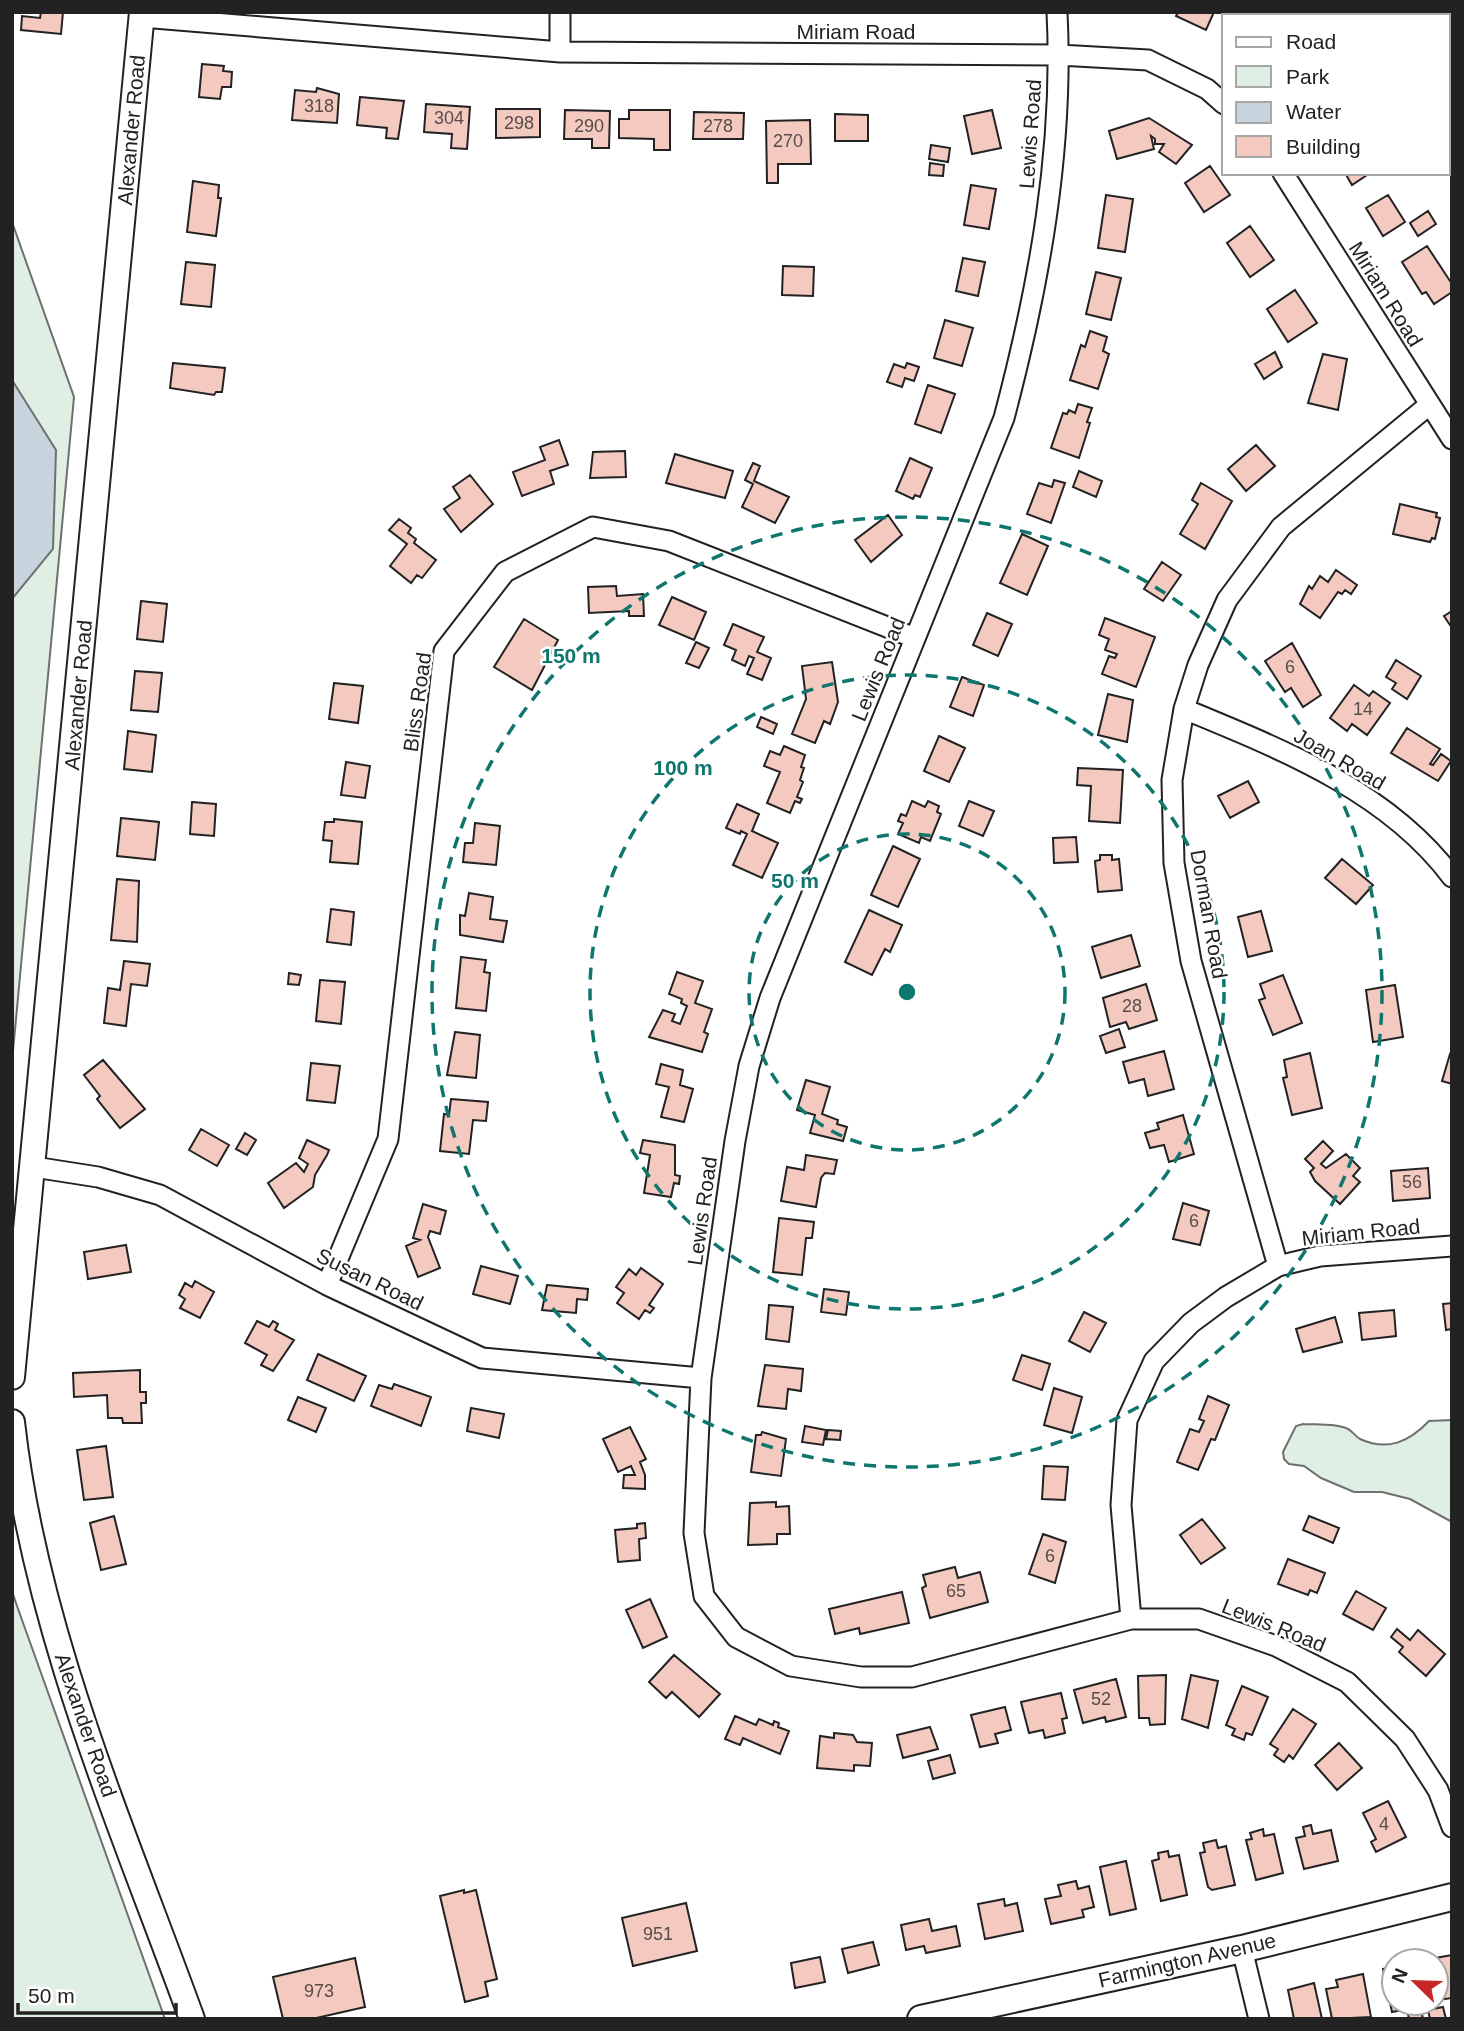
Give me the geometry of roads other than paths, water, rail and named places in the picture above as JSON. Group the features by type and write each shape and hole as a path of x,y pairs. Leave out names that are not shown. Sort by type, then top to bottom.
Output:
{"main road":[{"name":"Farmington Avenue","path":"921,2019 1242,1949 1452,1896"}],"street":[{"path":"559,12 559,52"},
{"name":"Lewis Road","path":"1057,12 1059,55 1045,225 1029,324 1004,418 769,998 749,1066 735,1141 701,1378 694,1532 704,1596 736,1637 791,1666 861,1677 912,1677 1131,1619 1199,1619 1276,1646 1347,1682 1405,1739 1438,1790 1452,1827"},
{"name":"Miriam Road","path":"142,14 559,52 1059,55 1148,60 1207,89 1222,102"},
{"name":"Alexander Road","path":"12,1377 142,14"},
{"name":"Miriam Road","path":"1284,175 1452,439"},
{"name":"Dorman Road","path":"1278,1266 1191,961 1174,863 1172,780 1184,709 1198,665 1227,600 1281,527 1429,405"},
{"name":"Bliss Road","path":"327,1285 388,1139 444,652 505,572 593,527 669,541 915,638"},
{"name":"Joan Road","path":"1184,709 1283,750 1364,796 1430,847 1452,877"},
{"name":"Susan Road","path":"34,1167 98,1177 160,1195 327,1285 482,1357 701,1378"},
{"name":"Miriam Road","path":"1131,1619 1121,1505 1127,1420 1154,1362 1191,1323 1226,1297 1278,1266 1320,1256 1452,1246"},
{"name":"Alexander Road","path":"12,1422 20,1495 56,1634 79,1710 192,2019"},
{"path":"1242,1949 1259,2019"}],"water":[{"path":"12,380 56,450 53,549 12,599"}]}
